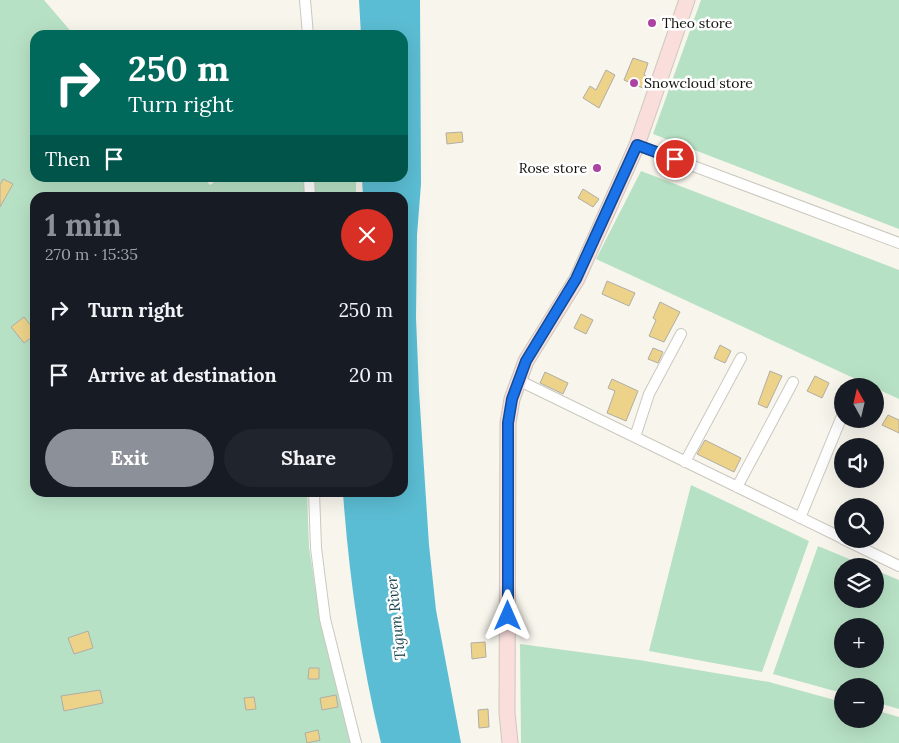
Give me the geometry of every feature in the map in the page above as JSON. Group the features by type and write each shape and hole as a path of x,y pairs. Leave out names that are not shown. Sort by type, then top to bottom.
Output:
{"street":[{"path":"304,0 307,30"},
{"path":"510,743 508,713 508,423 518,380 526,361 576,279 637,145 686,0"},
{"path":"637,145 899,243"},
{"path":"635,438 649,394 681,334"},
{"path":"685,462 741,358"},
{"path":"518,380 834,535"},
{"path":"737,487 793,382"},
{"path":"800,518 837,428"},
{"path":"314,497 316,548 325,619 356,743"},
{"path":"862,548 899,566"}],"green space":[{"path":"0,0 44,0 70,30 30,30 30,182 207,182 210,185 214,182 356,182 356,192 30,192 30,497 307,497 309,547 320,617 351,743 0,743"},
{"path":"701,0 899,0 899,229 653,134"},
{"path":"641,171 899,270 899,399 884,392 884,378 854,378 596,259"},
{"path":"691,485 809,541 762,672 649,651"},
{"path":"818,546 847,558 834,558 834,608 884,608 884,574 899,580 899,709 884,705 884,678 834,678 834,691 773,674"},
{"path":"520,644 639,660 769,682 834,700 834,728 884,728 884,713 899,717 899,743 521,743"}],"water":[{"name":"Tigum River","path":"359,0 420,0 421,184 417,235 416,318 419,391 429,545 436,610 461,743 381,743 367,681 352,587 343,497 408,497 408,192 363,192 362,182 408,182 408,30 361,30"}],"building":[{"path":"633,58 648,63 644,75 650,78 645,89 624,80"},
{"path":"606,70 615,75 599,108 583,98 590,86 596,90"},
{"path":"462,132 463,142 447,144 446,133"},
{"path":"3,179 13,184 0,207 0,185"},
{"path":"583,189 599,199 593,207 578,198"},
{"path":"607,281 635,293 629,306 602,294"},
{"path":"660,302 680,312 664,342 649,336 656,320 653,318"},
{"path":"581,314 593,320 586,334 574,328"},
{"path":"24,317 30,325 30,339 24,343 11,327"},
{"path":"720,345 731,351 725,363 714,358"},
{"path":"653,348 663,352 658,363 648,359"},
{"path":"770,371 782,376 767,408 758,404"},
{"path":"545,372 568,383 563,394 540,383"},
{"path":"815,376 829,383 822,398 807,391"},
{"path":"612,379 638,391 626,421 607,413 615,391 608,388"},
{"path":"888,415 899,420 899,433 884,426"},
{"path":"705,440 741,458 734,472 697,454"},
{"path":"88,631 93,648 74,654 68,638"},
{"path":"485,642 486,657 472,659 471,643"},
{"path":"309,668 319,668 319,679 308,679"},
{"path":"100,690 103,703 64,711 61,696"},
{"path":"336,695 338,707 322,710 320,698"},
{"path":"254,697 256,709 246,710 244,698"},
{"path":"488,709 489,727 479,728 478,710"},
{"path":"318,730 320,740 307,743 305,733"}],"place":[{"name":"Theo store","path":"652,23"},
{"name":"Snowcloud store","path":"634,83"},
{"name":"Rose store","path":"597,168"}],"route":[{"path":"508,616 508,423 512,399 518,380 526,361 576,279 637,145 675,159"}]}
